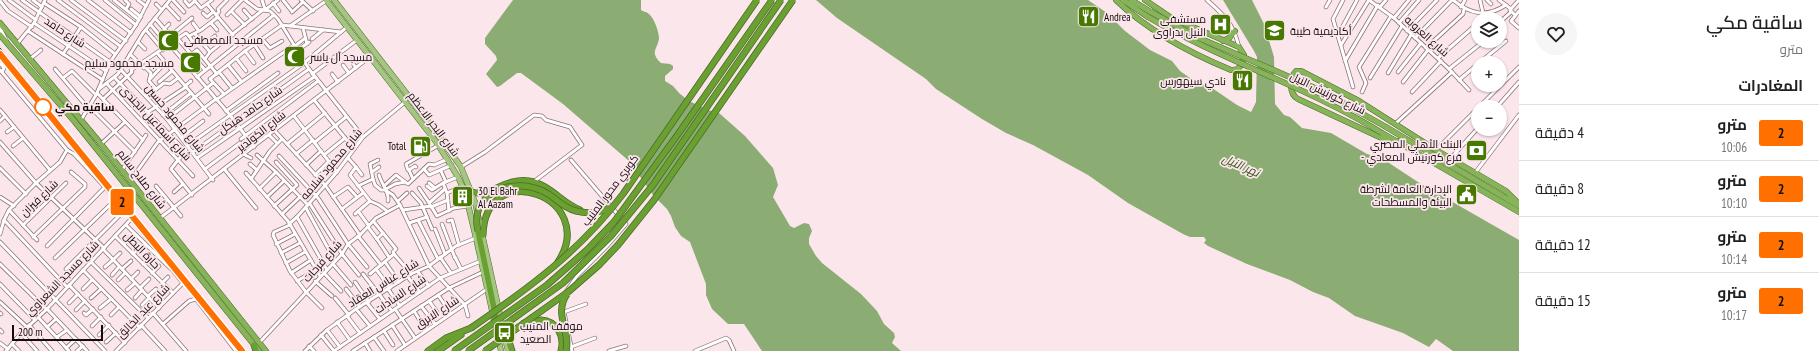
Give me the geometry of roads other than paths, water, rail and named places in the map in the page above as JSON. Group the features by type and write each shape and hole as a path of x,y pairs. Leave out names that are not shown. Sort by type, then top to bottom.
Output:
{"highway":[{"name":"كوبري محور المنيب","path":"438,351 517,296 552,269 590,233 616,203 757,0"},
{"name":"كوبري محور المنيب","path":"454,351 547,285 587,250 614,222 772,0"},
{"path":"468,351 563,283 611,236 653,184 781,0"},
{"path":"485,351 568,292 608,255 637,223 793,0"},
{"path":"1116,0 1139,20 1196,54 1231,70 1237,70 1241,66 1244,55 1239,47 1170,17 1145,0"},
{"name":"شارع كورنيش النيل","path":"1123,0 1198,38 1322,91 1519,205"},
{"name":"شارع كورنيش النيل","path":"1131,0 1184,37 1336,106 1519,212"},
{"name":"شارع صلاح سالم","path":"0,23 30,59 58,98 133,188 256,344 266,351"},
{"path":"1223,41 1229,38 1235,31"},
{"name":"شارع صلاح سالم","path":"0,36 17,57 81,120 122,170 133,188 160,218 206,280"},
{"path":"17,57 21,59 24,58 24,52"},
{"path":"1398,141 1393,142 1384,139 1298,100 1294,97 1291,90 1293,75 1296,71 1301,71 1349,95 1506,192 1519,205"},
{"path":"1434,156 1444,155"},
{"path":"472,192 485,193 507,183 521,180 536,183 556,194 574,208 583,212"},
{"path":"494,323 495,313 478,230 477,214 485,199 494,193 514,186 526,186 538,189 570,209 583,212 593,213 603,211 616,203"},
{"path":"483,235 483,225 486,213 493,203 502,196 515,191 536,194 550,201 563,216 568,235 562,256 552,269"},
{"path":"568,292 562,304 561,311 569,350"},
{"path":"524,324 537,320 552,324 561,335 563,344 561,351"},
{"path":"428,351 446,338 471,328"},
{"path":"502,329 506,332 512,351"},
{"path":"256,344 258,351"}],"main road":[{"name":"شارع البحر الاعظم","path":"326,0 439,145 463,186 476,238 500,351"},
{"name":"شارع البحر الاعظم","path":"334,0 435,130 461,167 472,192 483,235 502,329 508,351"}],"street":[{"path":"4,5 9,0"},
{"name":"شارع حامد","path":"9,0 35,21 106,71"},
{"path":"22,0 39,14 110,62"},
{"path":"33,0 42,7"},
{"path":"58,0 120,46"},
{"path":"71,0 126,41"},
{"path":"76,4 79,0"},
{"path":"88,0 131,33"},
{"path":"105,0 136,25"},
{"path":"114,0 126,9 141,17 146,16"},
{"path":"126,0 129,4 126,9"},
{"path":"138,0 146,6"},
{"path":"81,120 103,80 110,62 120,46 126,41 141,17 149,0"},
{"path":"97,92 115,78 143,33 169,0"},
{"path":"173,0 184,12"},
{"path":"184,1 189,6 195,1 201,8 212,0"},
{"path":"219,0 223,4"},
{"path":"189,36 200,31 211,22 219,12 218,9 227,0"},
{"path":"227,15 232,12 242,0"},
{"path":"245,0 257,9 265,9 274,15 282,24 308,69 325,92 363,137"},
{"path":"262,0 265,9"},
{"path":"270,0 279,11"},
{"path":"205,59 210,52 277,0"},
{"path":"283,0 292,11 302,1 313,11"},
{"path":"290,26 313,11 326,0"},
{"path":"1207,0 1226,17 1235,31 1239,47"},
{"path":"1326,7 1330,0"},
{"path":"1343,0 1333,19 1353,87"},
{"path":"1338,35 1357,0"},
{"path":"1341,45 1369,0"},
{"name":"شارع العروبه","path":"1369,0 1379,6 1400,24 1449,69 1469,90"},
{"path":"1346,61 1379,6 1386,0"},
{"path":"1362,92 1366,83 1359,67 1392,17 1409,0"},
{"path":"1370,78 1400,24 1419,0"},
{"path":"1407,31 1437,0"},
{"path":"1415,38 1452,0 1463,8 1478,12"},
{"path":"1487,0 1491,4"},
{"path":"1499,0 1518,14 1511,21 1519,28"},
{"path":"1507,14 1519,0"},
{"path":"0,1 32,27"},
{"path":"17,44 32,27 45,1 115,54"},
{"path":"1479,1 1482,12"},
{"path":"1402,82 1427,49 1463,14 1465,3"},
{"path":"156,4 162,10"},
{"path":"166,4 179,19"},
{"path":"207,4 228,26 233,35"},
{"path":"1487,12 1498,10 1506,5"},
{"path":"131,9 141,17"},
{"path":"244,10 252,19"},
{"path":"232,12 245,25"},
{"path":"203,13 206,17 216,15"},
{"path":"197,77 274,15"},
{"path":"155,18 170,36 191,54 204,70"},
{"path":"170,36 192,18"},
{"path":"211,22 217,30"},
{"path":"193,23 200,31"},
{"path":"150,24 162,38"},
{"path":"164,29 169,24"},
{"path":"224,94 210,80 254,44 282,24 340,32"},
{"path":"63,54 81,27"},
{"path":"192,195 171,168 188,146 304,62 347,27"},
{"path":"297,51 308,43 303,28"},
{"path":"0,29 6,43"},
{"path":"146,30 163,50"},
{"path":"312,39 323,30"},
{"path":"1412,92 1439,60 1471,30"},
{"path":"28,31 103,80"},
{"path":"143,33 146,38"},
{"path":"103,99 128,77 131,70 158,54 186,33 194,44"},
{"path":"195,34 210,52"},
{"path":"1388,73 1411,34"},
{"path":"204,44 215,36"},
{"path":"262,38 270,48 282,41"},
{"path":"130,181 153,148 168,134 241,81 304,39"},
{"name":"شارع حامد هيكل","path":"197,158 313,75 357,39"},
{"path":"138,42 145,49"},
{"path":"1398,72 1421,43"},
{"path":"254,44 263,58"},
{"path":"170,45 230,115 254,147"},
{"path":"1449,69 1475,48"},
{"path":"1488,56 1498,48"},
{"path":"30,59 41,50"},
{"path":"191,54 198,50 210,66 232,88"},
{"path":"245,51 254,63"},
{"path":"130,54 151,73 149,81"},
{"path":"135,58 140,54"},
{"path":"158,54 209,114"},
{"name":"شارع الكولدير","path":"160,218 212,180 371,56"},
{"path":"236,58 246,71"},
{"path":"350,59 356,68"},
{"path":"0,63 4,68 1,72 67,150 74,154 116,199 172,268"},
{"path":"149,81 165,63"},
{"path":"228,65 241,81"},
{"path":"342,65 349,73"},
{"path":"1485,100 1519,67"},
{"path":"55,69 89,107 135,152"},
{"path":"192,152 308,69"},
{"name":"شارع محمود حسين","path":"121,70 167,119 212,180"},
{"path":"1459,80 1471,70"},
{"path":"63,78 72,71 97,92 143,140"},
{"path":"159,82 166,78 172,71"},
{"path":"1395,124 1452,72"},
{"path":"226,111 278,73"},
{"path":"332,74 338,82"},
{"path":"115,78 185,151"},
{"path":"147,96 164,83 170,84 178,78"},
{"path":"149,81 156,89"},
{"path":"148,112 190,81"},
{"path":"205,169 246,135 318,81"},
{"path":"1503,100 1519,82"},
{"path":"167,119 213,83"},
{"name":"شارع اسماعيل الجندى","path":"107,84 161,140 193,176"},
{"path":"163,115 191,93"},
{"path":"314,100 354,149"},
{"name":"شارع محمود سلامه","path":"276,244 272,235 274,232 289,224 297,217 337,172 363,137 405,102"},
{"path":"0,110 50,170"},
{"path":"287,144 325,113"},
{"path":"1436,150 1471,114"},
{"path":"461,167 485,152 534,115 542,116 546,120 570,127 582,145 536,180"},
{"path":"1475,173 1519,115"},
{"path":"0,121 5,116"},
{"path":"294,116 337,172"},
{"path":"296,154 346,117"},
{"path":"182,138 203,121"},
{"path":"101,144 125,122"},
{"path":"7,132 14,127"},
{"path":"275,131 324,185 381,265"},
{"path":"122,170 146,135"},
{"path":"269,136 277,143"},
{"path":"1450,158 1471,136"},
{"path":"13,146 23,138"},
{"path":"324,155 345,138"},
{"path":"251,179 263,160 282,139"},
{"path":"0,142 36,182 96,240 159,308"},
{"path":"414,179 406,164 439,145"},
{"path":"0,234 9,210 36,182 60,162 67,150"},
{"path":"306,165 321,151"},
{"path":"245,154 252,158"},
{"path":"257,156 276,172 308,206 359,275"},
{"path":"279,156 316,196 348,244 367,267"},
{"path":"348,158 362,175"},
{"path":"378,160 370,164 375,184 381,190 394,184 405,182 408,184 420,175 429,164 434,165 448,159"},
{"path":"570,160 626,224 568,287 563,299 564,312 570,337 569,350 595,338"},
{"path":"315,175 329,161"},
{"path":"274,206 296,184 276,162"},
{"path":"250,164 257,170"},
{"path":"424,169 429,175 452,165"},
{"path":"356,167 350,175 370,202 379,205 387,211"},
{"path":"372,172 379,167"},
{"path":"408,170 416,167"},
{"path":"0,168 26,194"},
{"path":"225,170 256,208"},
{"path":"441,171 450,211"},
{"path":"33,237 85,186 71,172"},
{"path":"259,189 276,172"},
{"path":"246,174 282,214 320,276"},
{"path":"385,187 396,175 405,182"},
{"path":"380,177 389,199 397,192"},
{"path":"458,177 444,182 435,188 428,186 420,190 437,216 454,208 468,206"},
{"path":"358,186 374,179"},
{"path":"267,197 284,181"},
{"name":"شارع فيزان","path":"23,225 66,183"},
{"path":"174,192 183,184"},
{"path":"370,187 375,184"},
{"path":"156,186 181,216"},
{"path":"446,195 463,186"},
{"path":"47,246 105,187"},
{"path":"333,197 348,187 357,197"},
{"path":"385,187 393,195 403,210 428,266 465,305 468,316"},
{"path":"430,205 445,189"},
{"path":"342,209 363,192"},
{"path":"399,203 407,193"},
{"path":"412,193 422,206 445,254"},
{"path":"0,197 14,206"},
{"path":"282,214 300,197"},
{"path":"55,258 116,199"},
{"path":"403,210 448,200"},
{"path":"355,214 370,202"},
{"name":"شارع فرحات","path":"256,344 334,263 348,244 359,236 380,216 399,203"},
{"path":"308,206 334,263 351,285"},
{"path":"9,210 36,240"},
{"path":"358,211 389,257"},
{"path":"376,211 380,216"},
{"path":"66,269 120,215"},
{"path":"297,217 327,270"},
{"path":"409,223 427,217"},
{"name":"شارع مسجد الشعراوي","path":"7,350 21,332 56,299 131,219"},
{"path":"4,220 68,286 109,325 125,343"},
{"path":"418,220 439,258 451,273"},
{"path":"448,221 452,220 459,245"},
{"path":"370,274 394,254 393,252 396,249 374,222"},
{"path":"442,224 455,258 461,269"},
{"path":"126,225 168,267 172,268"},
{"path":"377,239 383,233"},
{"path":"295,234 276,244 291,273 306,292 322,308"},
{"name":"حارة البطل","path":"116,236 173,293"},
{"path":"124,244 130,238"},
{"name":"شارع عباس العقاد","path":"305,351 327,330 358,308 409,275 428,266 459,245 476,238"},
{"path":"0,242 105,351"},
{"path":"281,253 300,243"},
{"path":"133,254 140,247"},
{"path":"286,263 306,252"},
{"path":"105,267 120,253"},
{"path":"394,254 420,292"},
{"path":"143,264 150,257"},
{"path":"291,273 311,260"},
{"path":"112,275 131,261"},
{"name":"شارع السادات","path":"334,351 440,278 481,261"},
{"path":"91,262 148,318"},
{"path":"385,262 399,282"},
{"path":"0,264 87,351"},
{"path":"152,273 159,266"},
{"name":"شارع عبد الخالق","path":"116,351 183,283 172,268"},
{"path":"376,269 400,306"},
{"path":"83,270 119,307 166,351"},
{"path":"298,281 316,270"},
{"path":"131,279 138,272"},
{"path":"418,272 429,286"},
{"path":"355,350 449,288 483,272"},
{"path":"118,280 125,273"},
{"path":"324,273 341,291"},
{"path":"363,274 392,311"},
{"path":"162,283 168,277"},
{"path":"135,298 149,279"},
{"path":"83,289 92,280"},
{"path":"316,281 333,297 348,315 360,333"},
{"path":"355,282 380,319"},
{"path":"127,290 135,283"},
{"path":"0,285 35,320"},
{"path":"91,298 101,289"},
{"path":"142,305 156,289"},
{"path":"346,289 370,326"},
{"name":"شارع الابرق","path":"397,351 487,289"},
{"path":"69,303 78,294"},
{"path":"438,295 445,305"},
{"path":"100,308 111,299"},
{"path":"163,324 189,301 196,299 236,351"},
{"path":"76,310 85,301"},
{"path":"429,301 437,312"},
{"path":"0,302 28,326 52,351"},
{"path":"564,312 586,304"},
{"path":"421,306 435,324"},
{"path":"111,315 119,307"},
{"path":"84,313 86,315 93,309"},
{"path":"395,309 415,338"},
{"path":"414,311 426,330"},
{"path":"153,313 186,351"},
{"path":"38,317 69,351"},
{"path":"92,326 101,317"},
{"path":"47,327 56,319"},
{"path":"337,322 350,340"},
{"path":"99,335 109,325"},
{"path":"392,325 405,345"},
{"path":"57,337 67,330"},
{"path":"327,330 340,347"},
{"path":"384,331 393,345"},
{"path":"21,332 37,351"},
{"path":"106,342 116,333"},
{"path":"321,335 334,351"},
{"path":"374,337 384,351"},
{"path":"695,351 726,338 729,340 734,351"},
{"path":"66,348 76,339"},
{"path":"0,343 7,350"},
{"path":"365,343 370,351"},
{"path":"12,344 19,351"},
{"path":"77,351 83,346"},
{"path":"309,346 314,351"},
{"path":"609,351 626,346"}],"water":[{"path":"513,0 641,0 641,10 651,16 658,32 659,38 655,50 655,56 661,63 670,64 673,66 673,69 665,76 665,81 673,86 689,101 708,110 719,113 745,136 773,168 778,185 773,197 790,226 794,228 804,223 809,224 812,231 809,238 809,244 816,256 822,263 861,294 877,311 884,324 894,333 895,337 892,343 901,351 762,351 744,324 728,324 712,309 706,295 706,284 690,242 681,236 667,209 653,195 629,161 563,104 521,73 517,73 497,87 486,74 497,60 496,56 485,44 485,38"},
{"name":"نهر النيل","path":"816,0 1088,0 1107,13 1125,31 1150,50 1172,61 1180,71 1190,78 1212,88 1237,105 1251,112 1256,102 1257,57 1223,0 1252,0 1264,24 1274,57 1275,104 1284,115 1290,117 1302,128 1331,133 1367,154 1383,159 1421,184 1519,240 1519,351 1453,351 1436,339 1429,347 1403,333 1355,316 1329,298 1313,292 1290,280 1247,264 1208,246 1204,243 1206,240 1204,237 1190,237 1183,234 1128,203 1088,175 982,119 936,89 926,79 837,18"}],"railway":[{"path":"0,48 246,351"},
{"path":"0,58 55,125"}],"metro line":[{"name":"2","path":"0,54 120,199 242,351"}],"place":[{"name":"Andrea","path":"1089,17"},
{"name":"مستشفى النيل بدراوى","path":"1221,25"},
{"name":"أكاديمية طيبة","path":"1274,31"},
{"name":"مسجد المصطفى","path":"169,40"},
{"name":"مسجد آل ياسر","path":"295,57"},
{"name":"مسجد محمود سليم","path":"190,63"},
{"name":"نادي سيهورس","path":"1242,81"},
{"name":"ساقية مكي","path":"43,107"},
{"name":"Total","path":"421,146"},
{"name":"البنك الأهلي المصري - فرع كورنيش المعادي","path":"1477,150"},
{"name":"الإدارة العامة لشرطة البيئة والمسطحات","path":"1467,195"},
{"name":"30 El Bahr Al Aazam","path":"463,197"},
{"name":"موقف المنيب الصعيد","path":"504,332"}]}
